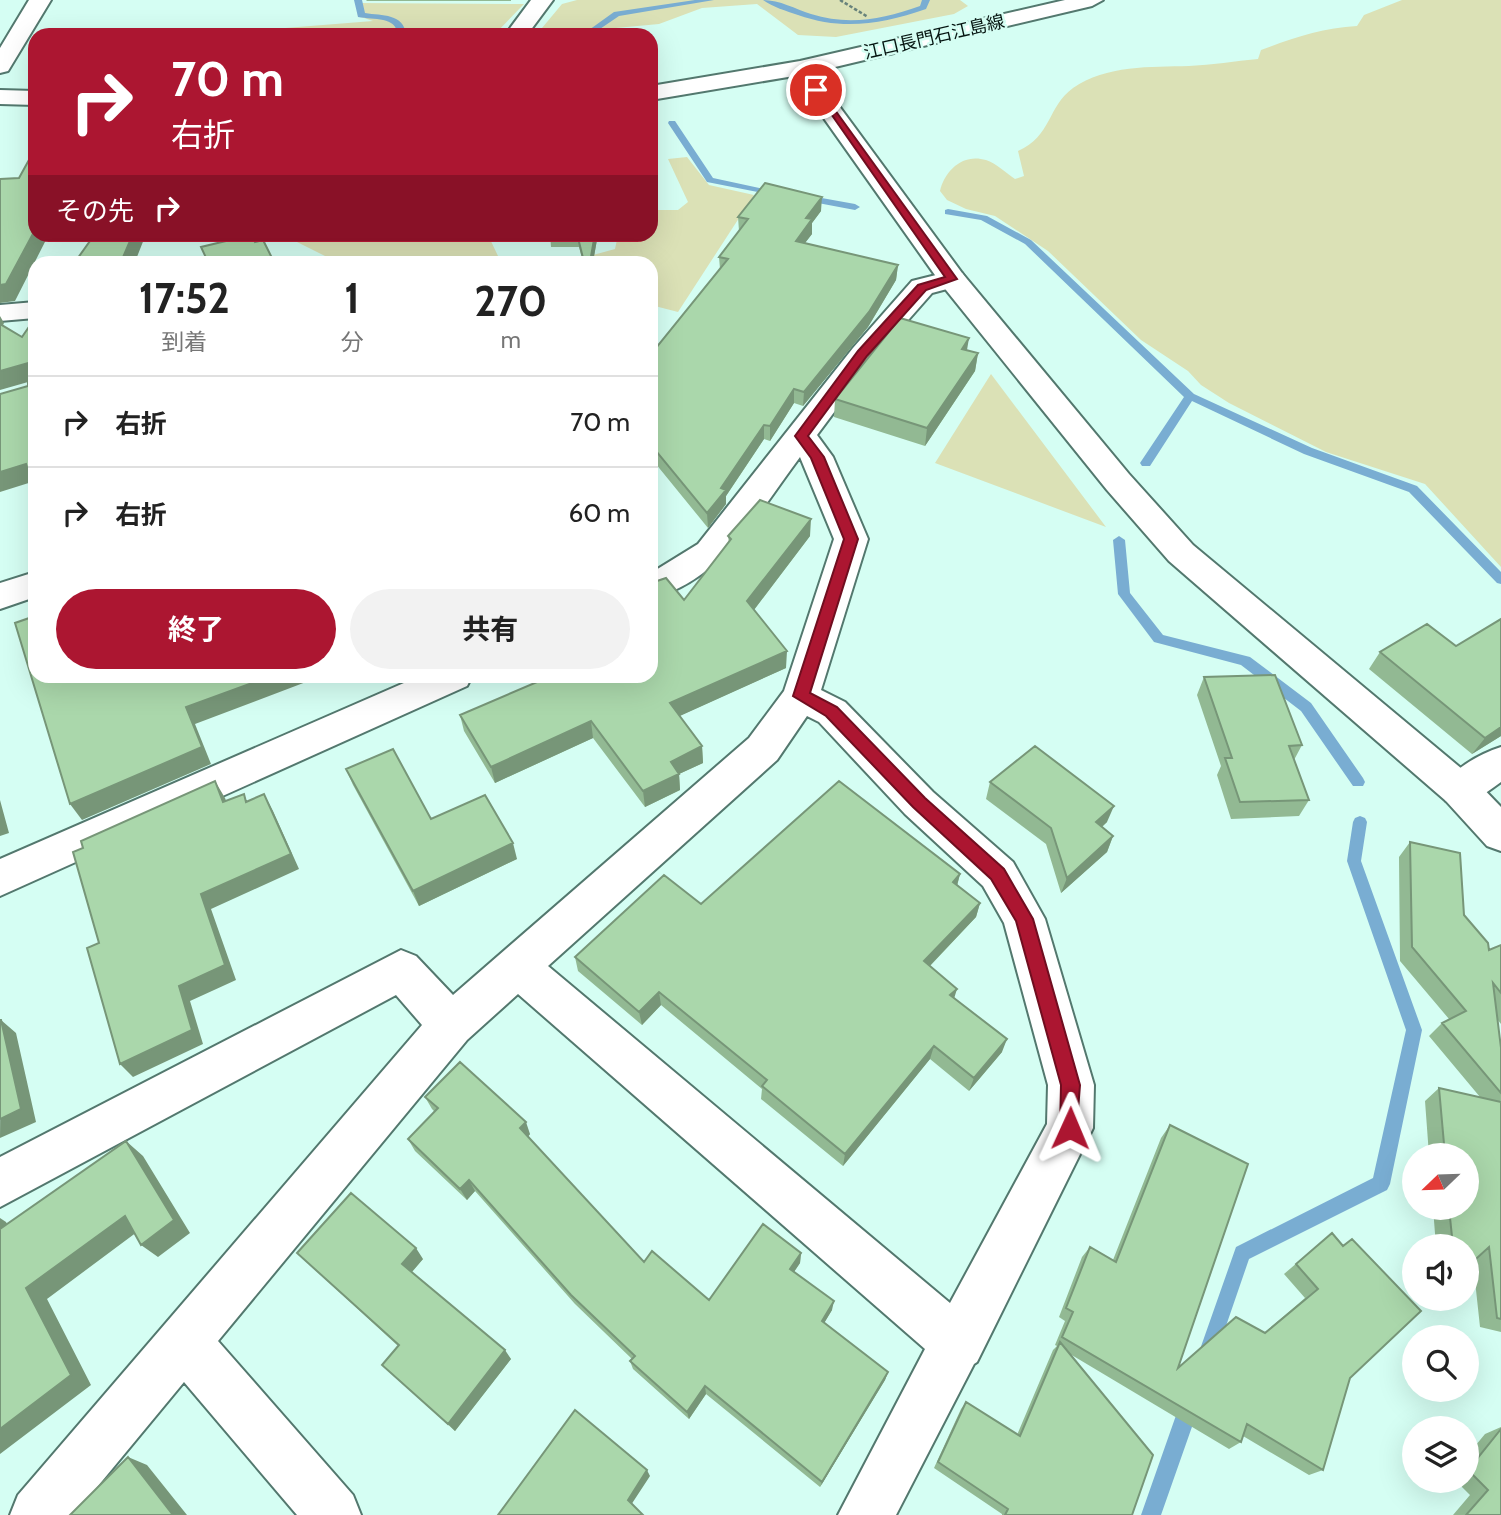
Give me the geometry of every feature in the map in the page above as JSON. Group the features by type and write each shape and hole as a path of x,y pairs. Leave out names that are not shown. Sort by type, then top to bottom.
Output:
{"street":[{"path":"0,65 40,0"},
{"path":"521,28 542,0"},
{"name":"江口長門石江島線","path":"658,92 800,68 1092,0"},
{"path":"800,68 952,279 1118,482 1181,553 1460,790 1501,834"},
{"path":"0,97 28,98"},
{"path":"658,584 672,578 710,552 863,354 922,287 952,279"},
{"path":"0,313 28,311"},
{"path":"38,1515 451,1025 763,750 801,696 851,539 817,457 801,436"},
{"path":"0,596 28,586"},
{"path":"0,878 438,683"},
{"path":"801,696 832,712 919,803 998,874 1024,919 1071,1085 1070,1128 959,1344 866,1515"},
{"path":"1460,790 1501,762"},
{"path":"518,967 959,1344"},
{"path":"0,1183 401,970 451,1025"},
{"path":"184,1342 333,1515"}],"path":[{"path":"840,0 861,13"}],"green space":[{"path":"577,0 960,0 968,6 954,14 836,37 798,35 757,4 702,8 659,24 616,28 542,28 562,4"},
{"path":"1402,0 1501,0 1501,567 1425,484 1326,452 1229,403 1201,385 1188,371 1141,340 1048,251 995,216 966,209 947,200 940,191 951,170 970,159 990,161 1015,179 1024,176 1018,151 1037,138 1058,104 1073,88 1086,80 1114,71 1144,67 1258,59 1261,50 1308,34 1357,26 1364,15"},
{"path":"356,3 524,4 501,28 285,28 373,21 358,16"},
{"path":"687,157 709,185 754,195 678,312 658,307 658,256 593,256 615,249 616,242 658,242 658,210 678,210 688,202 668,159"},
{"path":"297,242 491,242 498,256 325,256"},
{"path":"991,374 1106,527 935,463"}],"building":[{"path":"28,162 29,242 6,284 0,285 0,179 19,178"},
{"path":"765,183 822,197 806,218 812,219 796,241 898,265 869,312 804,392 794,389 770,426 764,425 721,488 726,490 707,513 658,454 658,345 728,259 719,257 748,219 738,217"},
{"path":"89,242 130,242 124,256 79,256"},
{"path":"222,242 264,242 271,256 205,256 201,247"},
{"path":"579,242 594,242 591,256 582,256"},
{"path":"900,318 969,338 962,349 978,353 927,428 835,399"},
{"path":"0,324 22,337 28,328 28,363 0,371"},
{"path":"28,386 28,470 26,464 0,472 0,394"},
{"path":"760,500 811,519 747,601 787,651 670,703 702,746 671,762 679,774 643,791 591,721 491,767 460,715 535,683 658,683 658,581 666,578 684,600 731,539 728,536"},
{"path":"28,618 28,666 15,623"},
{"path":"1501,619 1501,727 1485,738 1380,652 1427,624 1456,646"},
{"path":"1275,675 1302,745 1289,746 1309,800 1240,802 1225,758 1232,758 1204,677"},
{"path":"33,683 252,683 186,707 202,747 70,804"},
{"path":"1035,746 1114,806 1096,822 1113,836 1067,878 1051,828 990,782"},
{"path":"393,749 431,819 485,795 513,843 413,891 346,769"},
{"path":"215,781 223,802 244,794 246,802 264,794 291,854 201,894 225,965 179,986 192,1030 120,1064 87,948 99,943 73,852 83,848 81,841"},
{"path":"839,781 960,874 953,882 980,903 924,961 957,989 950,995 1007,1039 974,1078 934,1046 845,1154 762,1086 767,1080 659,992 639,1012 575,957 664,875 701,904"},
{"path":"1410,842 1460,853 1464,915 1488,943 1489,950 1501,945 1501,993 1493,983 1501,1048 1501,1093 1442,1023 1466,1011 1412,947"},
{"path":"0,1020 21,1109 0,1119"},
{"path":"460,1062 526,1122 520,1128 644,1262 652,1251 709,1300 763,1224 801,1253 790,1269 834,1301 822,1321 888,1372 822,1482 705,1386 687,1412 630,1361 635,1356 571,1295 469,1180 460,1189 408,1139 438,1108 425,1097"},
{"path":"1439,1088 1501,1102 1501,1319 1497,1318 1489,1247 1479,1256 1479,1234 1452,1234 1450,1220 1479,1220 1479,1143 1444,1143"},
{"path":"1170,1125 1248,1164 1178,1368 1236,1317 1265,1333 1318,1289 1296,1264 1332,1233 1343,1246 1352,1239 1402,1291 1402,1311 1421,1311 1406,1325 1402,1325 1402,1329 1350,1378 1323,1470 1247,1424 1241,1442 1062,1337 1073,1312 1066,1308 1090,1247 1116,1262"},
{"path":"126,1141 174,1220 141,1245 125,1216 26,1288 71,1375 0,1429 0,1229"},
{"path":"351,1193 416,1248 402,1264 505,1350 448,1424 382,1365 399,1345 297,1253"},
{"path":"1060,1342 1153,1455 1132,1515 1005,1515 1008,1509 938,1462 966,1402 1020,1436"},
{"path":"575,1410 647,1470 628,1500 643,1515 498,1515"},
{"path":"1501,1429 1501,1515 1466,1515 1488,1490 1479,1481 1479,1456"},
{"path":"128,1457 173,1515 70,1515"}],"waterway":[{"path":"358,0 361,15 395,20 401,28"},
{"path":"596,28 617,14 710,0"},
{"path":"767,0 809,16 844,23 880,21 923,7 926,0"},
{"path":"672,123 710,180 778,193"},
{"path":"805,198 855,207"},
{"path":"948,212 984,218 1028,242 1190,396"},
{"path":"1146,463 1190,396"},
{"path":"1190,396 1308,451 1413,489 1501,580"},
{"path":"1119,540 1124,594 1159,639 1245,661 1306,707 1358,782"},
{"path":"1207,1355 1242,1253 1381,1184 1414,1030 1354,861 1360,822"},
{"path":"1151,1515 1190,1404"}],"route":[{"path":"816,90 952,279 922,287 863,354 801,436 817,457 851,539 801,696 832,712 919,803 998,874 1024,919 1071,1085 1070,1128"}]}
